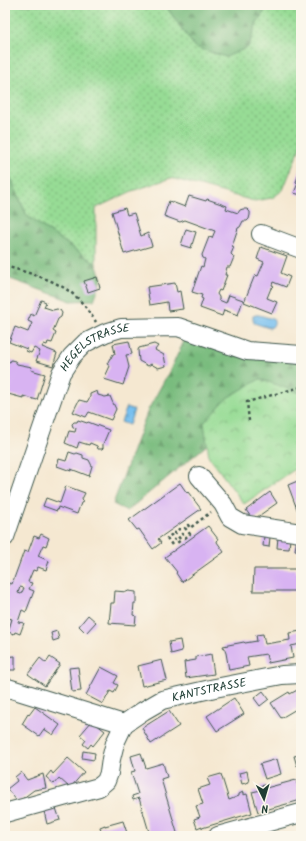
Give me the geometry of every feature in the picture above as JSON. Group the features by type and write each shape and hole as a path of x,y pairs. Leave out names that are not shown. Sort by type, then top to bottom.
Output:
{"street":[{"path":"261,234 301,250"},
{"name":"HEGELSTRASSE","path":"5,537 61,373 72,356 85,343 121,328 178,327 247,352 301,355"},
{"path":"199,476 223,504 230,517 242,524 301,533"},
{"name":"KANTSTRASSE","path":"5,813 99,787 106,782 115,743 124,724 142,711 162,700 282,675 301,674"},
{"path":"5,687 124,724"},
{"path":"218,836 301,813"}],"path":[{"path":"5,266 52,281 69,291 82,303 106,333"},
{"path":"249,421 247,402 301,387"},
{"path":"172,545 167,538 171,535 177,543 181,540 175,533 180,529 185,538 190,534 185,528 188,525 190,528 223,504"}],"green space":[{"path":"5,5 165,5 195,47 248,47 257,22 269,5 301,5 301,145 283,190 272,198 254,201 171,178 132,191 96,208 96,264 27,216 5,165"},
{"path":"165,5 269,5 257,22 248,47 226,57 195,47"},
{"path":"5,165 27,216 96,264 102,279 94,300 71,301 5,277"},
{"path":"186,337 301,363 301,392 297,392 260,379 227,398 204,423 207,445 127,511 113,504 148,410"},
{"path":"260,379 297,392 301,392 301,465 244,504 209,457 204,423 227,398"}],"water":[{"path":"256,315 273,319 274,323 272,327 269,328 254,323 253,316"},
{"path":"127,407 134,410 129,425 121,422"}],"building":[{"path":"301,168 301,195 294,193"},
{"path":"189,196 206,201 207,199 227,206 226,209 238,213 243,209 247,209 250,212 249,219 247,221 243,221 238,228 232,246 234,247 231,254 234,257 230,267 227,267 225,275 227,275 221,291 219,290 217,294 219,300 226,303 229,295 243,300 238,315 224,310 222,316 200,308 203,299 201,298 202,295 192,292 201,266 203,267 205,259 202,255 209,237 212,238 215,231 185,220 180,222 164,216 169,201 185,207"},
{"path":"125,208 127,215 134,213 141,236 148,233 152,246 124,254 112,212"},
{"path":"186,229 196,232 191,248 181,245"},
{"path":"261,247 287,256 281,273 290,277 286,287 273,282 272,285 274,286 271,288 267,298 277,302 272,313 244,302 255,275 258,276 264,262 257,259"},
{"path":"97,277 100,288 88,292 84,281"},
{"path":"175,283 177,292 180,291 183,309 168,311 167,302 150,305 147,287"},
{"path":"41,300 46,302 44,307 53,310 60,310 62,313 53,331 56,333 52,343 48,342 47,345 44,344 42,347 57,353 53,366 36,361 40,351 34,348 31,353 26,351 27,349 9,342 15,327 28,332 32,323 28,321 31,314 34,316"},
{"path":"129,341 132,354 126,355 129,367 123,385 104,379 110,366 107,364 113,354 115,354 113,344"},
{"path":"154,344 158,346 155,350 164,355 166,366 158,368 151,364 148,366 139,361 139,348"},
{"path":"5,360 10,362 11,360 15,361 17,364 32,367 31,370 45,374 37,400 23,396 23,398 8,394 5,395"},
{"path":"97,391 98,395 105,397 110,396 116,409 111,420 89,412 86,417 73,412 79,400 87,402 90,394"},
{"path":"78,420 109,430 102,449 98,449 97,446 90,443 89,445 79,442 77,448 65,443 69,431 75,432 76,428 73,427 72,424"},
{"path":"69,452 83,455 83,458 89,460 92,466 89,476 71,469 71,471 57,466 59,459 66,461"},
{"path":"301,472 301,520 288,485 300,480 297,474"},
{"path":"180,483 201,509 158,539 161,543 153,549 139,529 137,530 129,520"},
{"path":"66,486 85,493 82,499 83,502 81,503 77,514 58,507 57,511 43,506 46,498 60,503"},
{"path":"270,492 277,503 253,520 246,510"},
{"path":"208,526 218,539 217,542 224,552 182,582 176,573 177,572 165,557"},
{"path":"41,534 49,538 46,546 43,545 38,556 49,561 46,570 38,567 36,571 33,570 28,582 32,583 29,589 34,591 26,612 22,610 18,622 24,623 20,634 15,632 14,634 8,632 12,619 5,617 5,595 9,583 12,584 24,551 28,552 34,536 39,538","holes":["20,587 24,588 21,594 18,593"]},
{"path":"264,536 270,537 269,547 263,546"},
{"path":"278,537 290,539 289,549 277,548"},
{"path":"297,539 301,539 301,551 295,550"},
{"path":"254,569 296,569 296,572 301,572 301,591 253,591"},
{"path":"115,591 136,592 136,603 134,603 133,615 136,616 135,625 109,623 111,603 114,603"},
{"path":"88,615 96,622 86,633 79,626"},
{"path":"57,631 59,639 53,641 51,633"},
{"path":"301,631 301,644 291,646 293,658 268,663 266,654 247,657 249,666 229,670 226,653 223,646 257,641 256,635 263,634 265,644 290,640 289,633"},
{"path":"180,640 182,651 171,654 169,642"},
{"path":"211,654 214,674 186,678 184,662 196,660 196,657"},
{"path":"15,656 15,670 5,670 5,657"},
{"path":"50,657 60,664 45,686 28,674 40,658 46,663"},
{"path":"162,660 167,680 142,686 138,666"},
{"path":"78,667 81,691 72,692 69,668"},
{"path":"101,667 118,676 114,683 118,685 114,693 110,691 103,704 86,695"},
{"path":"301,688 301,709 300,710 298,708 281,718 271,703 289,692 290,694"},
{"path":"263,691 269,699 260,706 254,698"},
{"path":"234,698 244,714 217,731 207,716"},
{"path":"35,707 60,725 53,735 44,729 39,736 22,724 28,714 29,715"},
{"path":"169,711 179,726 151,744 142,728"},
{"path":"92,721 105,731 93,746 91,744 88,748 83,744 86,740 80,735"},
{"path":"83,751 95,753 94,760 82,758"},
{"path":"141,753 146,768 163,763 167,777 161,779 178,836 135,836 149,832 139,798 133,800 132,796 138,794 131,772 135,771 131,756"},
{"path":"299,755 301,765 297,766 294,756"},
{"path":"68,758 84,772 70,788 59,778 54,784 46,777 51,771 53,774"},
{"path":"277,759 281,774 265,779 260,764"},
{"path":"247,771 249,782 242,784 239,773"},
{"path":"21,772 27,780 43,774 46,788 34,790 18,802 7,789 17,781 15,777"},
{"path":"221,774 229,800 239,796 239,794 243,792 243,795 247,794 252,813 202,828 202,826 197,828 194,819 200,817 196,806 203,804 198,789 210,785 207,778"},
{"path":"296,780 301,800 258,812 252,792 261,790 260,786 265,785 266,788"},
{"path":"56,808 60,820 47,824 44,811"},
{"path":"123,821 128,836 102,836 100,827"}]}
